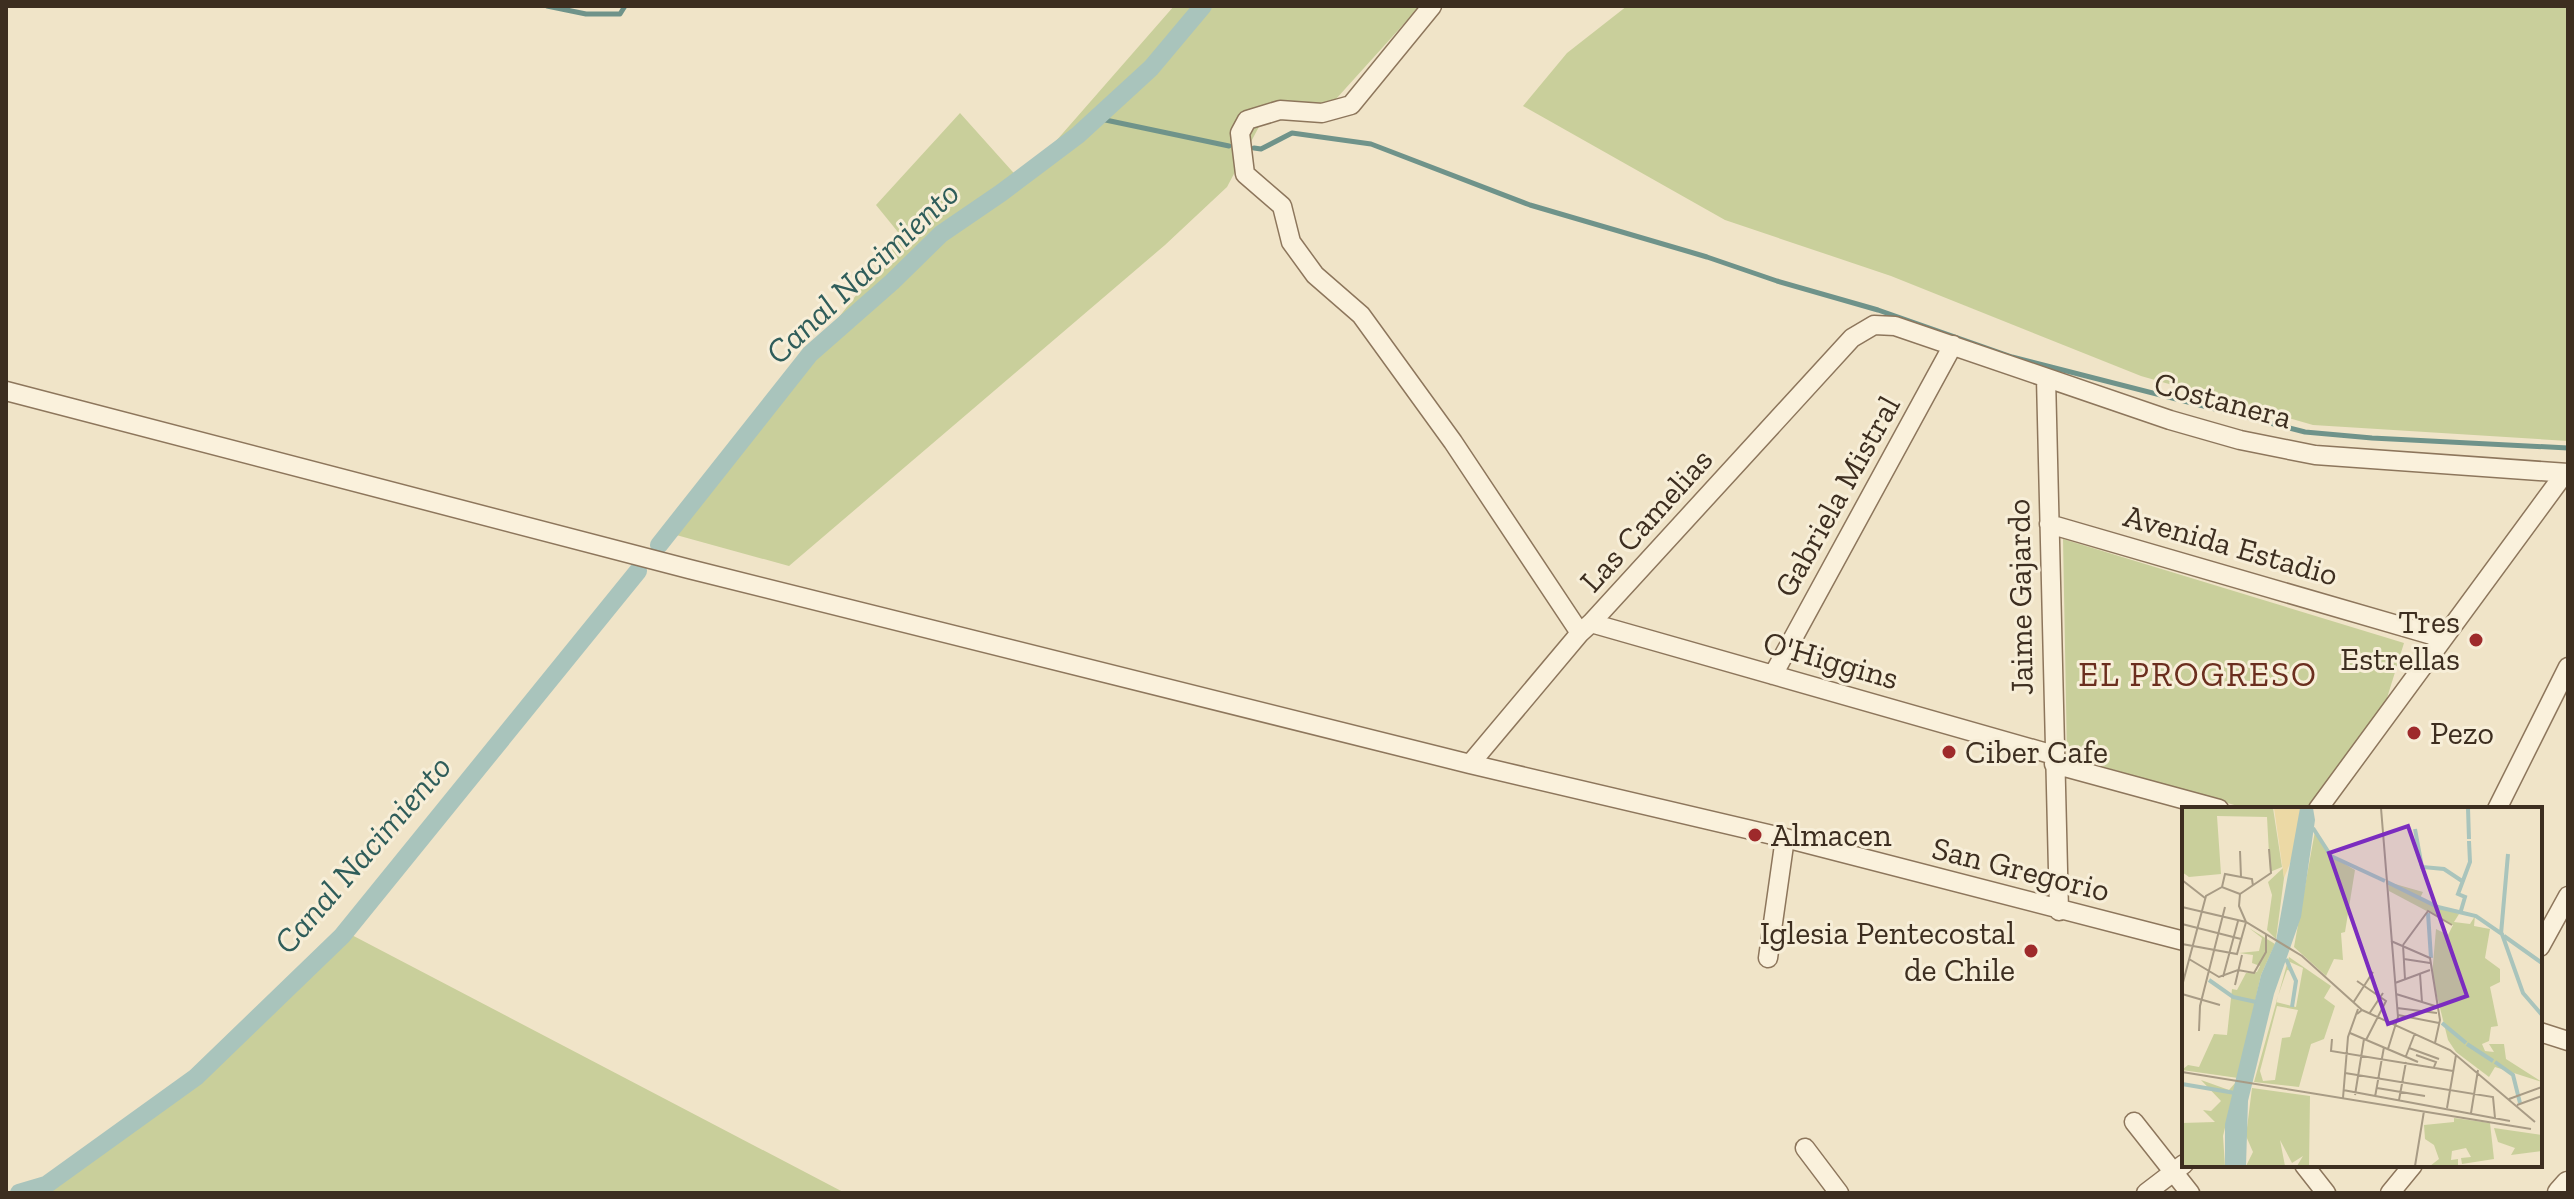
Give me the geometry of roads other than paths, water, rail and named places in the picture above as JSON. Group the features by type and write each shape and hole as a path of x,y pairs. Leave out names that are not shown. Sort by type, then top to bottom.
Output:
{"street":[{"path":"1432,6 1351,105 1322,113 1280,110 1247,120 1240,133 1245,174 1282,206 1291,242 1315,275 1361,315 1585,628"},
{"name":"Las Camelias","path":"1470,764 1585,628 1852,338 1874,325"},
{"name":"Costanera","path":"1874,325 1895,326 2240,440 2315,455 2566,473"},
{"name":"Gabriela Mistral","path":"1773,675 1953,345"},
{"name":"Jaime Gajardo","path":"2046,378 2059,911"},
{"name":"San Gregorio","path":"6,391 689,569 1470,764 1785,838 2182,941"},
{"path":"2319,807 2566,473"},
{"name":"Avenida Estadio","path":"2049,524 2442,638"},
{"name":"O'Higgins","path":"1585,628 1773,675 2212,807"},
{"path":"2498,807 2568,667"},
{"path":"1768,958 1785,838"},
{"path":"2542,943 2568,896"},
{"path":"2542,1033 2568,1041"},
{"path":"2134,1122 2179,1168 2190,1193"},
{"path":"1805,1148 1839,1193"},
{"path":"2306,1167 2326,1193"},
{"path":"2390,1193 2411,1167"},
{"path":"2146,1193 2179,1168"},
{"path":"2560,1193 2568,1184"}],"waterway":[{"path":"547,6 586,14 620,14 625,6"},
{"name":"Canal Nacimiento","path":"659,545 810,354 941,234 1078,135 1151,68 1203,6"},
{"path":"1096,118 1229,146"},
{"path":"1254,148 1261,149 1292,133 1371,144 1530,205 1878,310 2012,357 2305,432 2568,448"},
{"name":"Canal Nacimiento","path":"19,1193 46,1185 196,1077 342,936 638,571"}],"place":[{"name":"Tres Estrellas","path":"2476,640"},
{"name":"Pezo","path":"2414,733"},
{"name":"Ciber Cafe","path":"1949,752"},
{"name":"Almacen","path":"1755,835"},
{"name":"Iglesia Pentecostal de Chile","path":"2031,951"}],"district":[{"name":"EL PROGRESO","path":"2198,674"}]}
